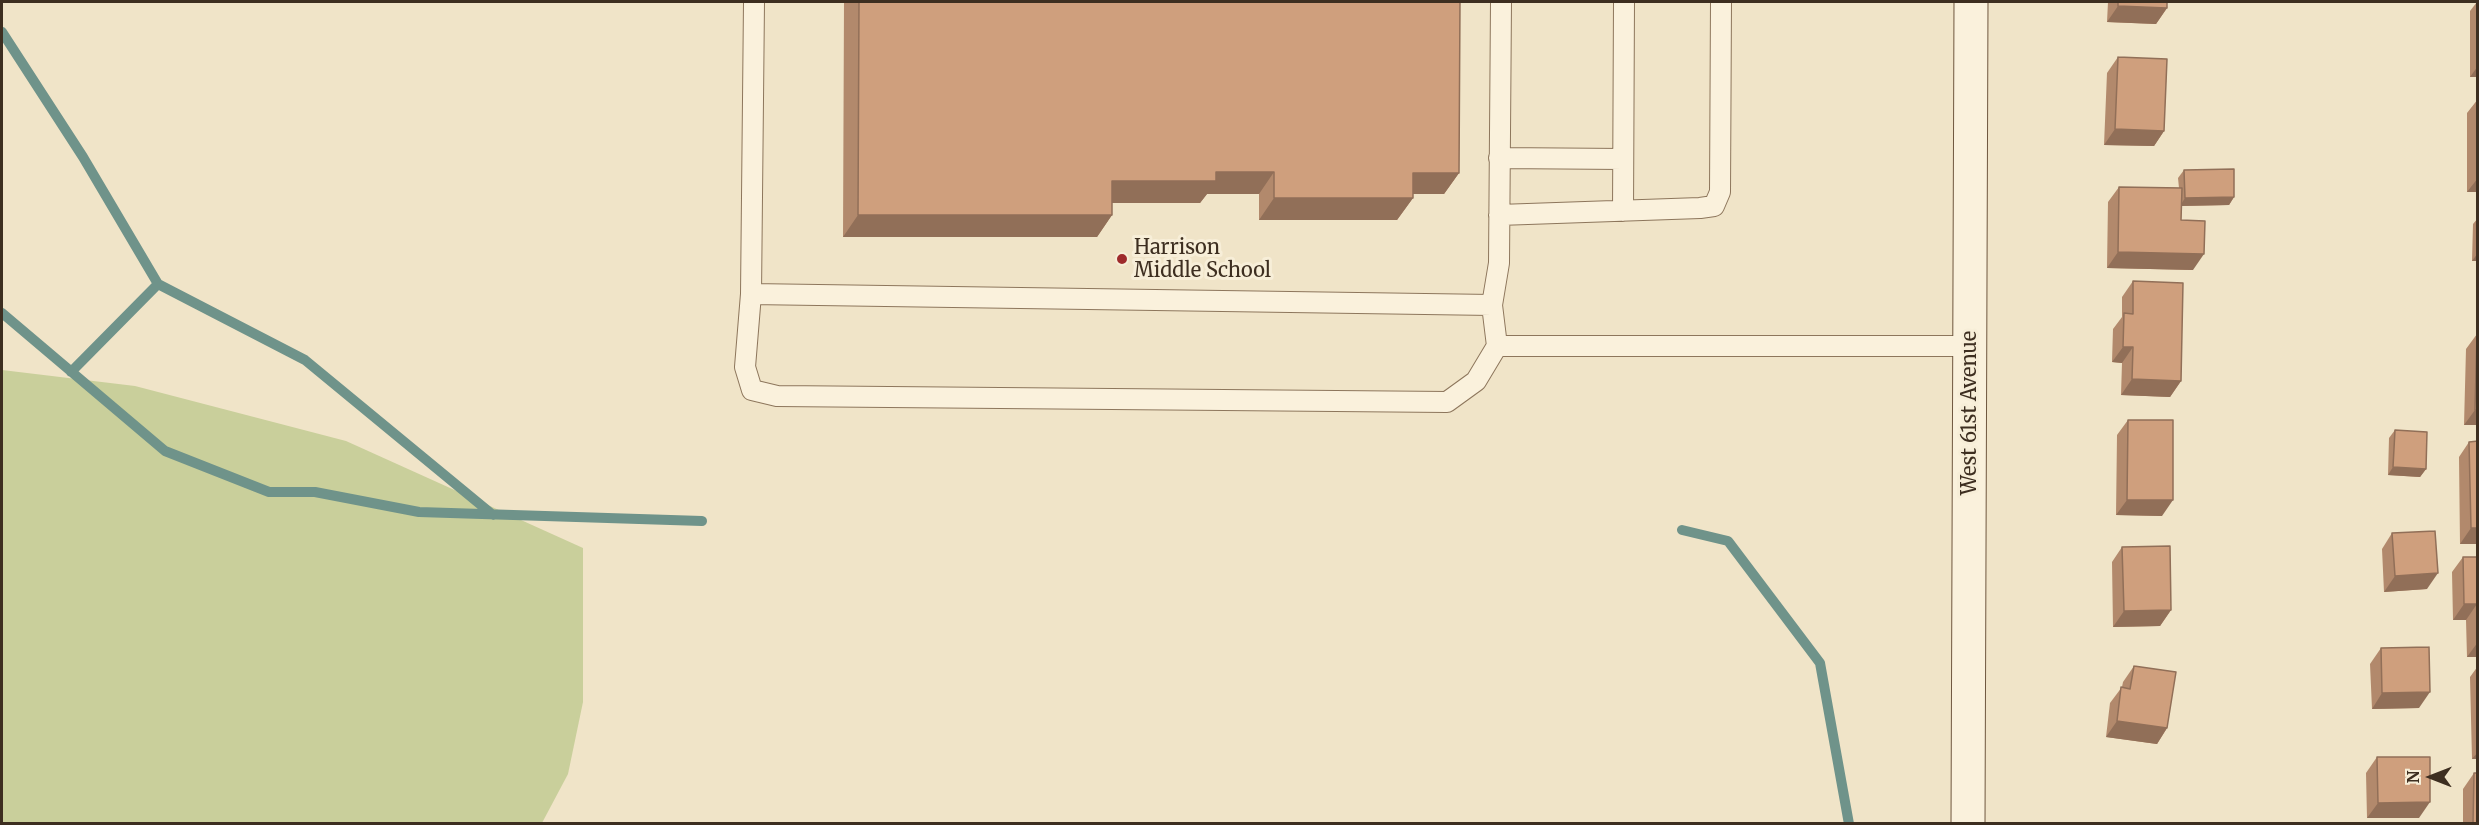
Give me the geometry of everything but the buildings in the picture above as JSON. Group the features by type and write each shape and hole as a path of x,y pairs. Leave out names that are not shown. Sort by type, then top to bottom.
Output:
{"main road":[{"name":"West 61st Avenue","path":"1968,824 1971,2"}],"lane":[{"path":"754,2 751,294 745,367 753,390 777,396 1447,402 1476,381 1497,346 1492,305 1499,262 1501,2"},
{"path":"1623,211 1624,2"},
{"path":"1499,215 1714,206 1720,192 1721,2"},
{"path":"1499,158 1623,159"},
{"path":"751,294 1492,305"},
{"path":"1497,346 1970,346"}],"green space":[{"path":"2,370 135,386 346,441 583,548 583,702 568,774 542,823 2,823"}],"waterway":[{"path":"2,32 83,157 158,284 305,360 493,515"},
{"path":"71,372 158,284"},
{"path":"2,313 165,451 269,492 315,492 419,512 702,521"},
{"path":"1682,530 1728,541 1820,663 1849,824"}],"place":[{"name":"Harrison Middle School","path":"1122,259"}]}
